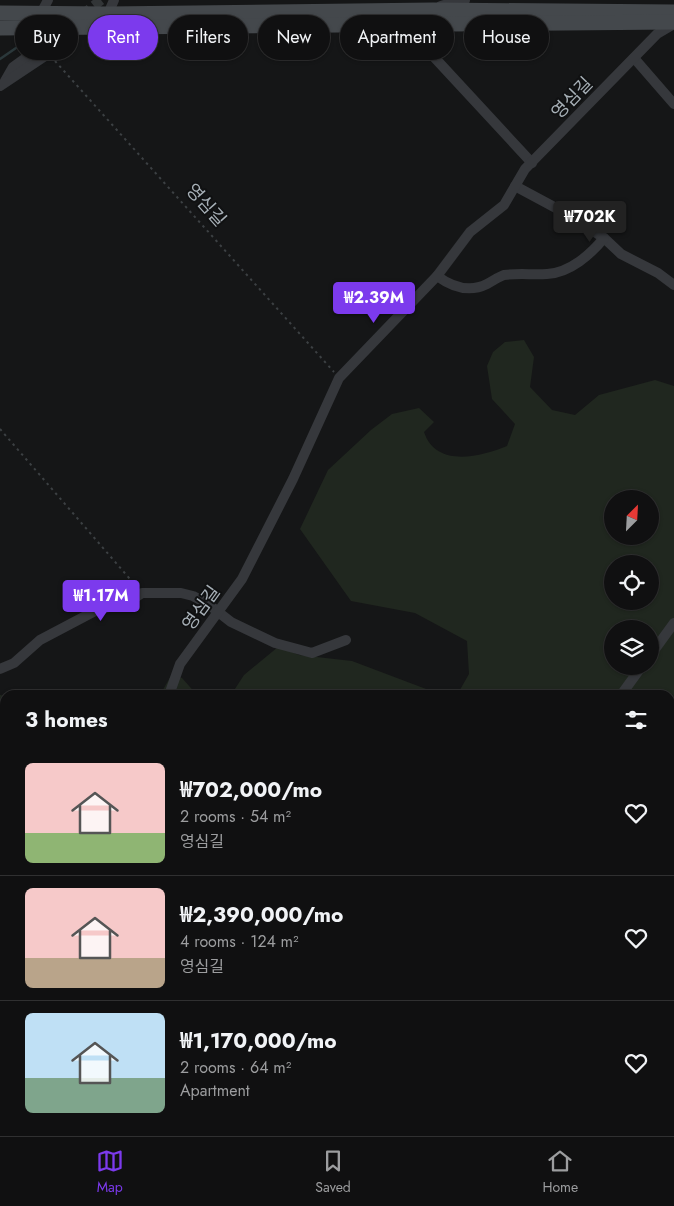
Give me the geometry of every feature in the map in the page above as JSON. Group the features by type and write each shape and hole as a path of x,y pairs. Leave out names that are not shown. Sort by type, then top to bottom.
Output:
{"main road":[{"path":"78,17 374,5 432,10 674,12"},
{"path":"0,13 15,16"},
{"path":"454,24 674,23"},
{"path":"0,28 15,25"},
{"path":"78,28 340,25"}],"street":[{"path":"40,15 48,0"},
{"path":"108,14 114,0"},
{"path":"428,15 432,10 464,0"},
{"name":"영심길","path":"171,690 180,664 242,579 294,479 339,378 437,276 470,232 504,205 532,163 657,34 674,23"},
{"path":"634,58 674,104"},
{"path":"2,85 33,60"},
{"path":"437,60 532,163"},
{"path":"515,186 604,238 621,254 658,273 674,285"},
{"path":"437,276 448,284 467,289 484,285 502,276 522,273 549,274 564,269 590,255 604,238"},
{"path":"0,669 14,663 40,640 95,611 130,601 142,593 180,593 208,604 231,622 275,643 312,653 346,640"},
{"path":"659,644 674,623"},
{"path":"625,690 635,675"}],"path":[{"name":"영심길","path":"54,60 339,378"},
{"path":"0,429 142,593"}],"shaded area":[{"path":"524,340 534,357 530,387 552,410 575,415 599,395 655,380 674,386 674,690 460,690 469,674 467,641 415,613 351,601 300,529 328,470 371,430 392,414 419,408 434,422 424,432 430,443 438,451 448,455 472,456 507,446 515,424 492,399 487,366 493,352 505,342"},
{"path":"278,647 299,655 352,661 429,690 234,690 244,675"},
{"path":"172,674 182,678 193,690 163,690"}],"waterway":[{"path":"0,59 15,49"}],"tunnel":[{"path":"82,15 101,0"}]}
